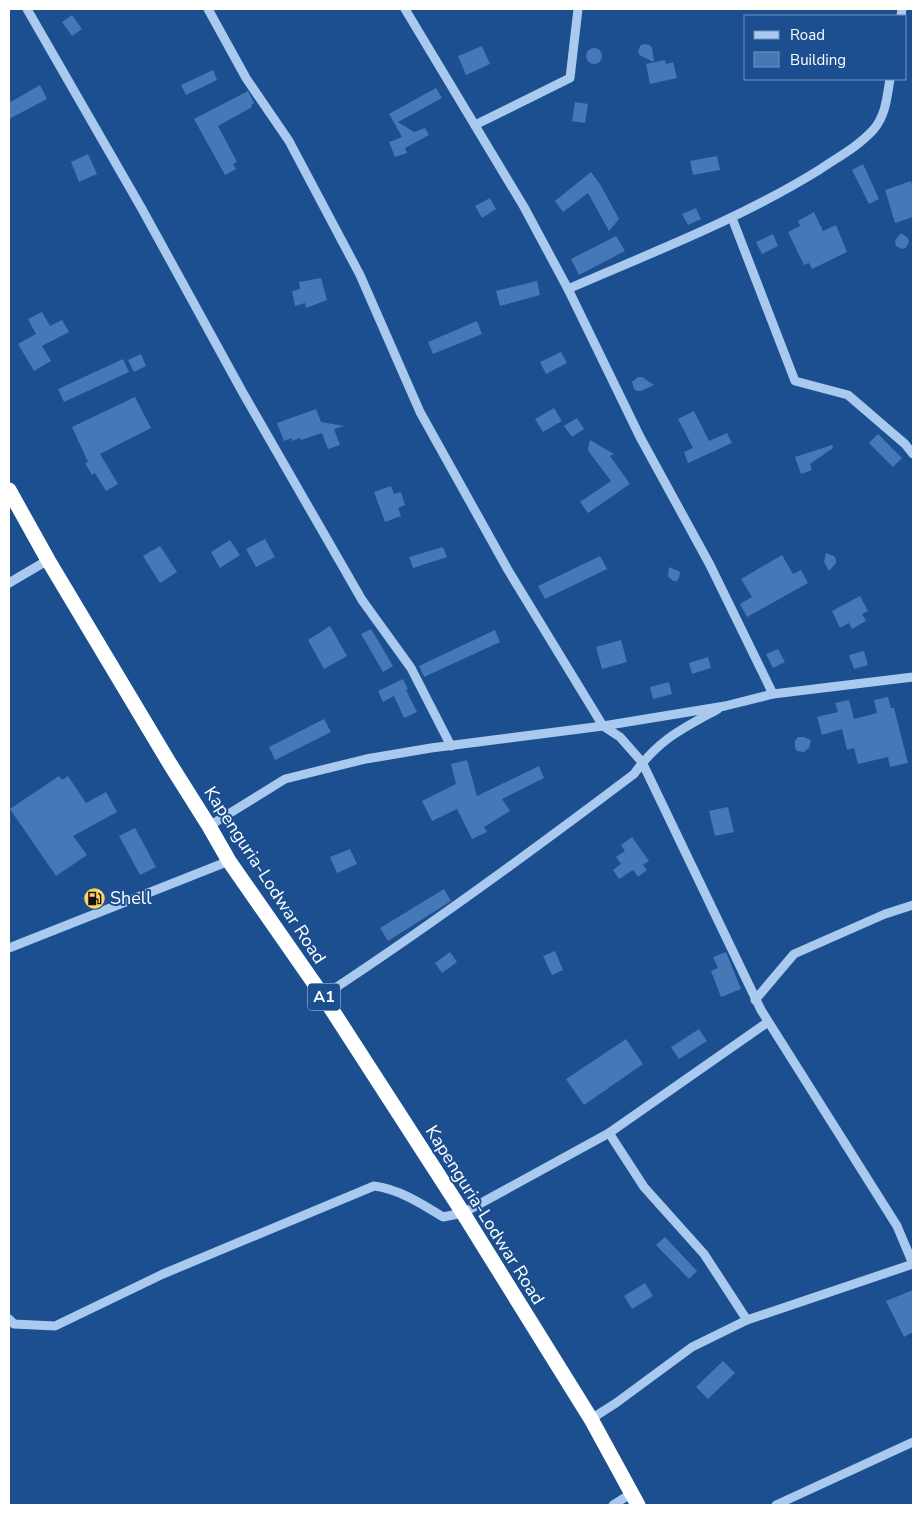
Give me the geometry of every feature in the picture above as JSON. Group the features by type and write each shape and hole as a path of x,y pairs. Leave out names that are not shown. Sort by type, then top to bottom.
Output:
{"highway":[{"name":"Kapenguria-Lodwar Road","path":"9,490 48,560 170,764 210,826 229,861 323,996 463,1213 591,1418 635,1499"}],"street":[{"path":"27,9 362,600 411,668 451,746"},
{"path":"208,9 246,78 289,141 360,275 420,412 508,570 604,726 620,738 642,762 755,1000 896,1226 913,1264 747,1320 692,1347 616,1404 591,1418"},
{"path":"405,9 524,207 568,289 640,437 710,565 773,694"},
{"path":"475,125 570,78 578,9"},
{"path":"568,289 732,218 804,179 861,142 875,128 883,116 890,80"},
{"path":"732,218 794,381 848,395 905,444 913,454"},
{"path":"9,584 48,560"},
{"path":"210,826 285,778 366,759 604,726 725,706 773,694 913,677"},
{"path":"323,996 396,948 510,868 634,774 642,762 672,735 725,706"},
{"path":"9,948 229,861"},
{"path":"755,1000 794,954 885,914 913,905"},
{"path":"9,1319 14,1324 55,1326 164,1274 374,1186 388,1188 444,1217 463,1213 609,1133 768,1022"},
{"path":"609,1133 644,1187 704,1254 747,1320"},
{"path":"776,1505 913,1442"},
{"path":"613,1505 635,1499"}],"building":[{"path":"72,15 82,29 72,36 62,22"},
{"path":"643,44 650,45 652,48 654,62 638,53 640,46"},
{"path":"482,46 490,64 466,75 458,56"},
{"path":"591,48 597,48 602,53 600,62 591,64 586,59 586,53"},
{"path":"665,60 666,64 673,62 677,78 650,84 646,64"},
{"path":"213,70 217,80 186,95 181,85"},
{"path":"40,85 47,99 9,119 9,103"},
{"path":"436,88 442,98 398,122 414,132 425,128 429,135 405,148 407,153 395,157 389,142 402,137 389,114"},
{"path":"248,91 254,103 251,105 252,107 218,126 237,162 233,164 236,169 225,175 194,119"},
{"path":"575,102 588,104 585,123 572,121"},
{"path":"88,154 97,174 79,182 71,162"},
{"path":"717,156 720,170 693,175 690,161"},
{"path":"863,164 879,199 869,204 852,170"},
{"path":"591,172 600,184 619,219 609,231 588,193 563,212 555,201"},
{"path":"911,181 913,189 913,217 895,223 885,190"},
{"path":"490,198 496,209 482,218 475,206"},
{"path":"696,208 701,219 688,225 682,214"},
{"path":"814,212 823,231 836,225 847,252 812,269 809,263 804,265 788,232 800,226 798,221"},
{"path":"901,233 908,238 909,242 906,248 902,249 896,246 895,242"},
{"path":"773,234 778,246 762,254 756,242"},
{"path":"616,236 625,251 579,275 571,259"},
{"path":"321,278 327,300 306,308 305,303 295,306 292,291 300,289 299,282"},
{"path":"537,281 540,295 500,306 496,291"},
{"path":"42,312 50,326 62,320 69,332 42,346 51,361 34,371 18,344 36,334 28,319"},
{"path":"477,321 482,334 433,354 428,342"},
{"path":"561,352 567,363 546,374 540,362"},
{"path":"141,354 146,366 134,372 128,360"},
{"path":"123,359 129,372 64,402 58,389"},
{"path":"638,377 642,377 654,385 637,391 634,389 632,382"},
{"path":"135,397 151,428 100,454 118,484 106,491 95,473 92,475 85,463 88,462 72,427"},
{"path":"554,408 562,421 543,432 535,419"},
{"path":"316,409 321,422 344,426 334,429 340,445 328,449 322,433 301,440 300,438 292,441 292,438 284,441 277,423"},
{"path":"694,411 709,441 727,433 732,443 688,463 684,452 693,448 678,419"},
{"path":"577,418 584,429 572,437 564,426"},
{"path":"878,434 902,458 893,467 869,443"},
{"path":"590,440 614,454 610,456 630,484 588,513 580,502 611,481 589,452"},
{"path":"832,445 833,448 810,464 812,470 801,474 795,457"},
{"path":"391,486 394,494 401,492 405,505 398,508 401,516 385,522 374,492"},
{"path":"265,539 275,557 256,567 246,549"},
{"path":"230,540 240,555 220,568 211,552"},
{"path":"160,546 177,572 160,583 143,556"},
{"path":"443,547 447,557 413,568 409,557"},
{"path":"826,553 834,556 836,560 836,563 829,571 824,562"},
{"path":"782,555 793,574 801,570 808,583 747,617 740,604 752,597 741,579"},
{"path":"600,556 607,569 545,599 538,586"},
{"path":"669,567 680,572 677,581 673,581 668,576"},
{"path":"860,596 868,611 862,614 866,621 852,629 849,623 840,628 832,611"},
{"path":"330,626 347,656 324,669 308,640"},
{"path":"371,629 393,666 383,672 361,634"},
{"path":"495,630 500,642 424,677 419,666"},
{"path":"621,640 627,662 602,669 596,647"},
{"path":"778,649 785,662 773,668 766,654"},
{"path":"864,651 868,665 854,669 849,655"},
{"path":"708,657 711,668 692,674 689,663"},
{"path":"403,679 408,689 406,690 417,712 404,718 394,696 383,702 378,691"},
{"path":"669,682 672,694 653,699 650,687"},
{"path":"888,697 891,708 894,708 908,763 890,767 888,757 858,764 854,748 847,750 842,729 822,735 817,717 838,712 835,703 849,700 854,719 877,713 874,700"},
{"path":"324,719 331,732 275,760 269,747"},
{"path":"798,737 811,740 809,748 804,752 797,751 795,747 795,741"},
{"path":"467,760 477,796 539,766 544,778 502,799 510,811 484,827 487,832 472,839 457,809 432,821 422,801 456,784 451,764"},
{"path":"59,776 62,780 68,776 86,803 106,792 117,812 73,836 87,855 56,876 10,809"},
{"path":"728,807 734,832 715,836 709,811"},
{"path":"135,828 156,867 140,875 119,836"},
{"path":"632,837 649,861 643,865 647,870 638,877 633,870 619,879 613,870 621,864 616,857 625,851 621,845"},
{"path":"350,849 357,864 337,873 330,857"},
{"path":"444,889 451,901 388,941 380,928"},
{"path":"555,951 563,970 552,975 543,956"},
{"path":"450,952 457,962 442,973 435,963"},
{"path":"726,952 741,989 721,997 711,971 718,968 713,957"},
{"path":"699,1029 707,1041 679,1059 671,1047"},
{"path":"626,1039 643,1064 584,1105 566,1079"},
{"path":"665,1237 697,1271 689,1279 656,1245"},
{"path":"645,1283 653,1296 632,1309 624,1296"},
{"path":"913,1290 913,1332 904,1337 886,1301"},
{"path":"723,1361 735,1373 708,1399 696,1387"}],"place":[{"name":"Shell","path":"94,898"}]}
